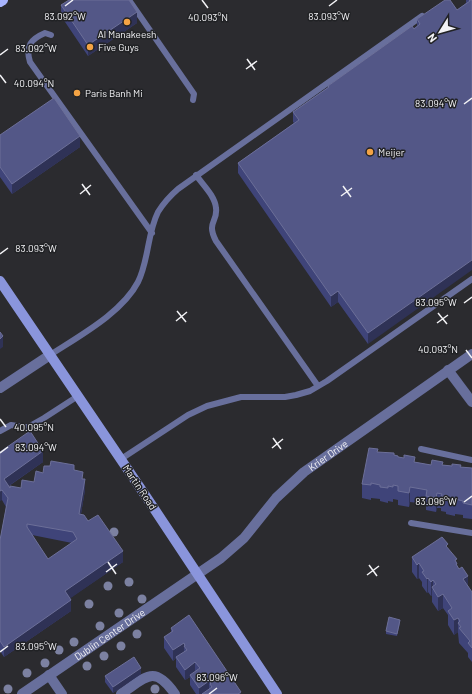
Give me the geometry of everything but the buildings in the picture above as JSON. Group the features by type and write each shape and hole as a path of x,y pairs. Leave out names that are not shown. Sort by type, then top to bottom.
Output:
{"street":[{"name":"Martin Road","path":"0,281 121,459 277,694"},
{"path":"0,388 50,355"},
{"name":"Krier Drive","path":"198,574 236,546 280,495 304,472 448,370 470,358"},
{"path":"448,370 472,402"},
{"name":"Dublin Center Drive","path":"22,694 198,574"},
{"path":"49,675 62,694"},
{"path":"121,694 143,679 154,676 163,679 175,694"}],"lane":[{"path":"129,0 194,94 193,100"},
{"path":"50,355 113,312 126,300 135,288 142,274 159,212 178,189 430,11"},
{"path":"51,35 45,33 36,36 32,41 28,51 30,62 152,233"},
{"path":"196,175 215,201 216,212 212,229 216,241 318,386"},
{"path":"121,459 188,415 207,406 242,397 296,396 318,386 472,279"},
{"path":"0,431 11,424 28,427 78,396"},
{"path":"422,449 472,460"},
{"path":"411,523 472,533"}],"place":[{"name":"Al Manakeesh","path":"127,22"},
{"name":"Five Guys","path":"90,47"},
{"name":"Paris Banh Mi","path":"77,93"},
{"name":"Meijer","path":"370,152"}]}
